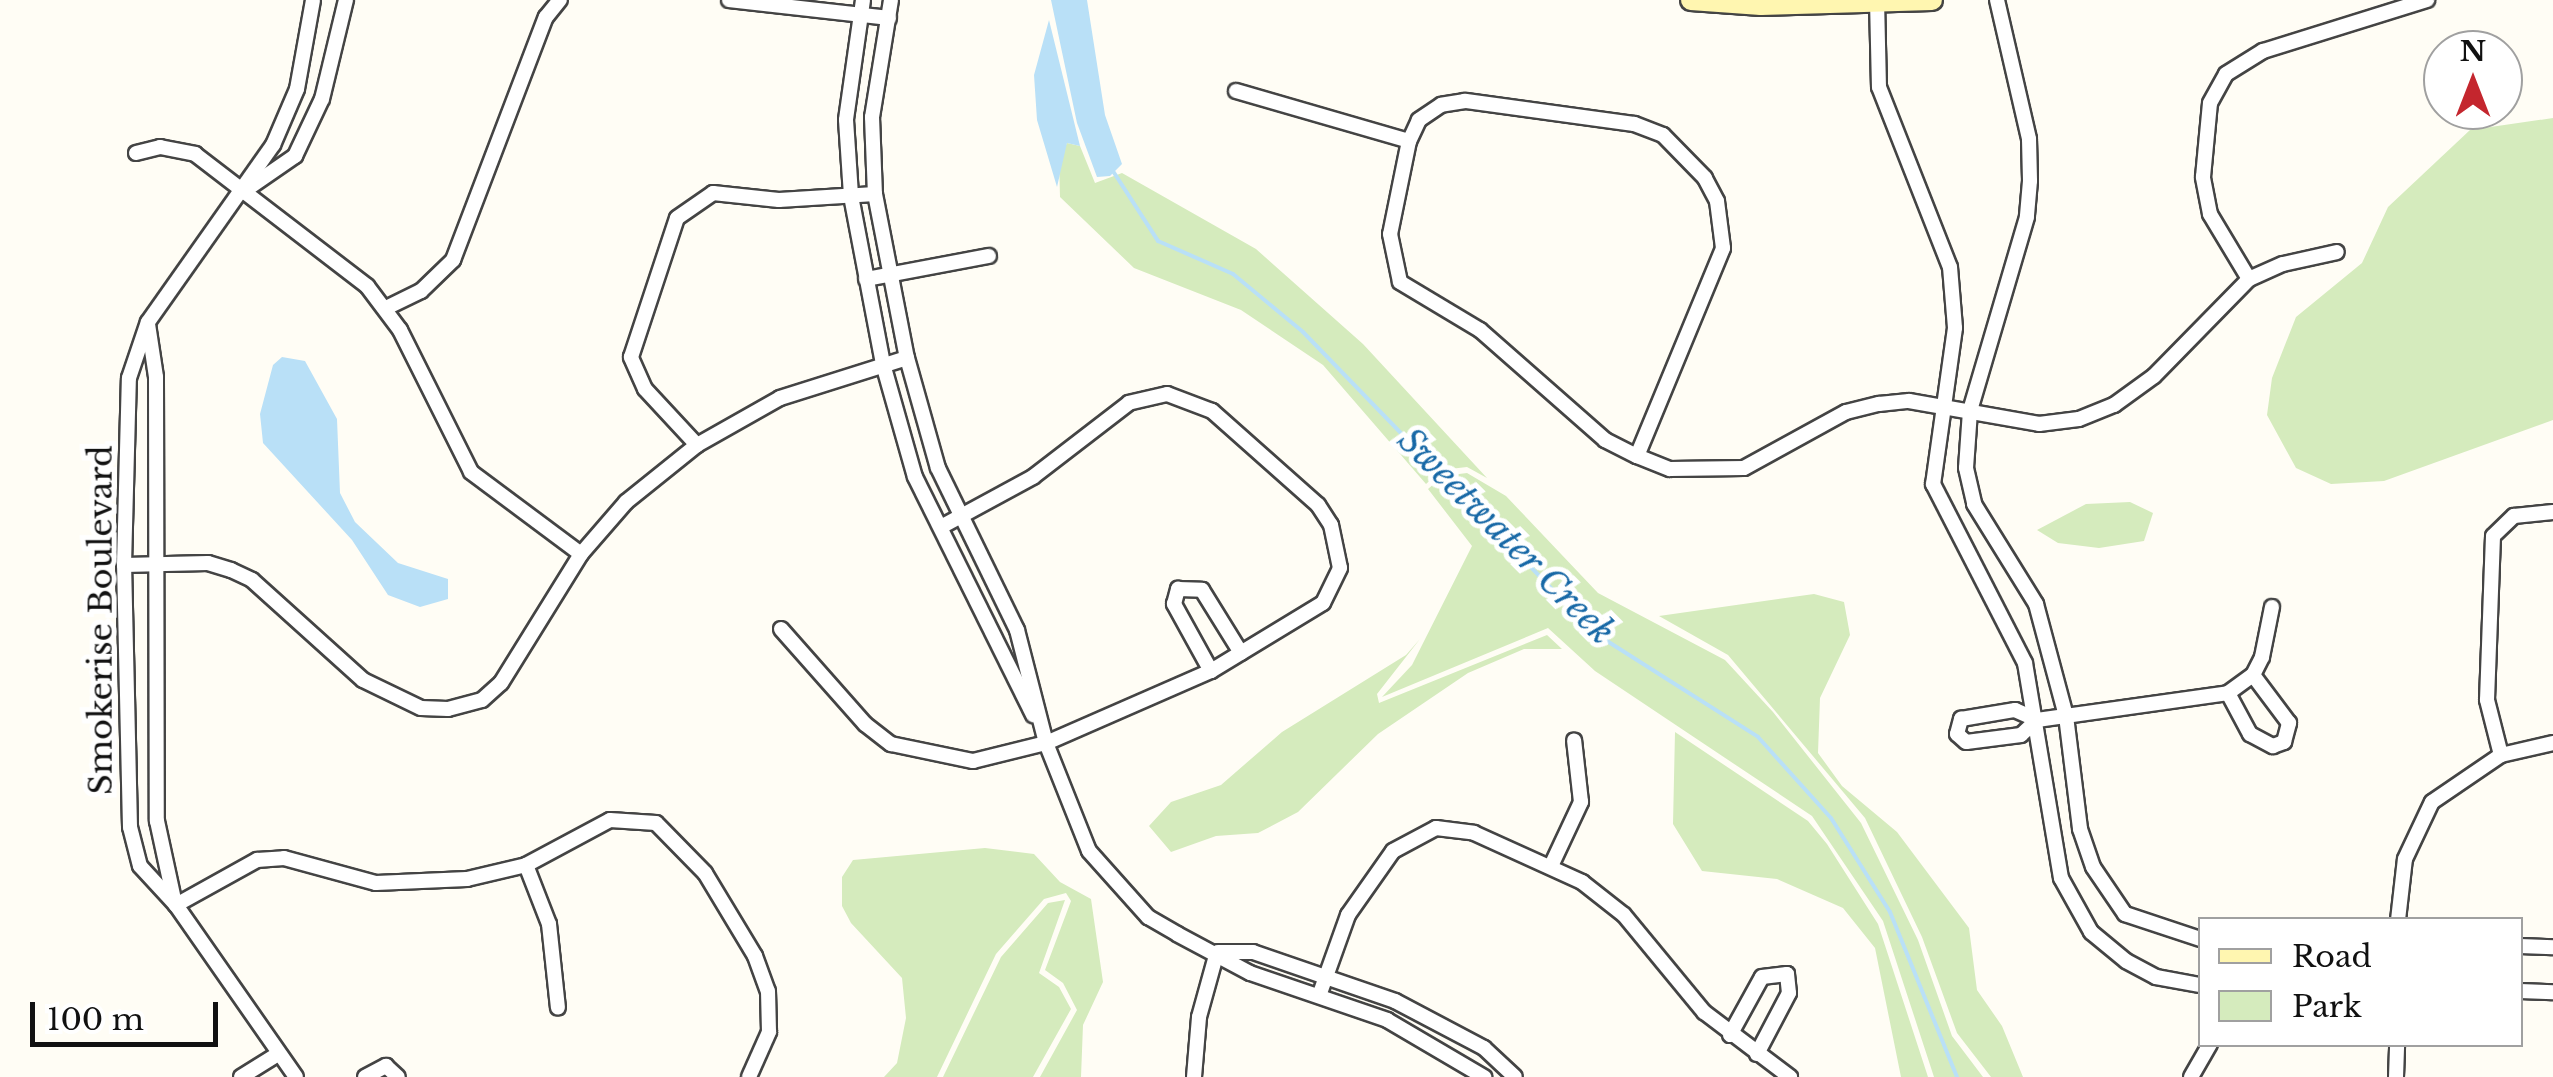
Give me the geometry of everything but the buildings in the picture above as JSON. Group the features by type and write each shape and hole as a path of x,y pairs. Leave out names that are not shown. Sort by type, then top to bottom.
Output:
{"main road":[{"path":"1691,0 1932,0"}],"street":[{"name":"Smokerise Boulevard","path":"252,195 305,59 313,0"},
{"name":"Smokerise Boulevard","path":"296,1077 176,905 140,866 130,826 124,565 129,378 148,322 252,195 295,156 332,65 346,0"},
{"path":"386,308 421,291 454,260 546,17 560,0"},
{"path":"729,0 862,7 889,18"},
{"path":"890,0 872,117 875,194 907,358 938,468 1021,641 1046,743 1070,814 1111,881 1148,917 1250,973 1387,1020 1471,1065 1484,1077"},
{"path":"1997,0 2028,139 2030,180 2027,217 1970,411 1966,468 1974,504 2036,604 2066,716 2080,828 2106,893 2150,927 2198,939"},
{"path":"2249,279 2210,214 2202,178 2210,103 2226,74 2263,51 2427,0"},
{"path":"1878,2 1879,87 1950,267 1955,328 1940,406 1934,484 2025,663 2037,720 2054,848 2074,908 2126,960 2156,978 2198,985"},
{"path":"862,7 846,120 850,196 883,364 915,477 1046,743"},
{"path":"305,59 332,65"},
{"path":"1236,90 1409,142"},
{"path":"1637,456 1723,248 1717,201 1705,178 1663,135 1634,124 1484,104 1441,105 1419,120 1409,142 1390,234 1400,282 1463,317 1605,440 1637,456 1670,469 1716,473 1776,456 1846,412 1908,401 2039,424 2114,405 2154,376 2249,279 2283,264 2337,252"},
{"path":"136,152 160,147 195,154 252,195 386,308 471,472 581,554"},
{"path":"696,446 645,389 631,357 677,218 713,193 778,200 875,194"},
{"path":"866,280 989,256"},
{"name":"Smokerise Boulevard","path":"148,322 156,376 153,565 157,821 176,905"},
{"path":"124,565 208,563 252,580 363,680 422,708 448,709 482,700 502,682 581,554 626,502 696,446 780,398 907,358"},
{"path":"781,630 864,724 891,744 973,760 1046,743 1211,671 1323,604 1340,568 1339,548 1318,505 1200,404 1167,394 1129,404 1033,477 942,526"},
{"path":"2501,755 2488,700 2493,536 2514,516 2553,512"},
{"path":"1211,671 1174,604 1178,588 1202,590 1241,653"},
{"path":"2037,720 2021,735 1966,742 1957,734 1962,719 2014,710 2037,720 2228,692 2253,675 2272,606"},
{"path":"2228,692 2250,734 2274,746 2284,742 2290,722 2253,675"},
{"path":"1551,866 1580,802 1574,740"},
{"path":"2398,917 2405,859 2432,802 2501,755 2553,744"},
{"path":"127,756 156,756"},
{"path":"176,905 257,860 284,858 338,875 410,884 526,865 610,820 656,823 705,874 756,956 768,992 769,1032 749,1077"},
{"path":"1319,996 1362,890 1412,837 1436,828 1474,833 1551,866 1624,914 1730,1034 1790,1077"},
{"path":"526,865 549,924 558,1008"},
{"path":"2523,946 2553,947"},
{"path":"1217,952 1254,952 1396,1000 1484,1048 1515,1077"},
{"path":"1194,1077 1200,1017 1217,952"},
{"path":"1730,1034 1762,977 1787,974 1789,993 1757,1054"},
{"path":"2523,991 2553,992"},
{"path":"2190,1077 2208,1047"},
{"path":"2396,1047 2396,1077"},
{"path":"1471,1065 1484,1048"},
{"path":"240,1077 278,1054"},
{"path":"366,1077 386,1066 398,1077"}],"green space":[{"path":"2553,118 2553,420 2384,481 2331,484 2296,468 2267,415 2272,378 2296,317 2362,263 2388,207 2470,130 2523,130 2523,122"},
{"path":"1067,143 1080,146 1095,183 1122,173 1256,249 1363,344 1487,478 1467,467 1441,470 1426,484 1323,365 1241,310 1134,268 1060,197 1059,159"},
{"path":"1467,473 1506,496 1598,593 1725,660 1773,712 1861,823 1918,940 1952,1036 1983,1077 1934,1077 1883,921 1812,816 1595,671 1548,628 1382,697 1412,665 1472,546 1428,489 1443,476"},
{"path":"2130,502 2153,513 2144,541 2099,548 2058,543 2037,530 2086,504"},
{"path":"1814,594 1844,602 1850,635 1820,698 1818,753 1842,786 1897,832 1969,928 1977,990 2002,1026 2023,1077 1991,1077 1957,1033 1922,937 1865,818 1728,655 1659,616"},
{"path":"1547,635 1562,649 1524,649 1468,673 1378,734 1298,812 1258,833 1216,836 1171,852 1149,826 1171,802 1221,785 1282,732 1406,655 1420,639 1377,694 1379,703"},
{"path":"1675,732 1808,821 1827,844 1878,924 1928,1077 1901,1077 1875,948 1843,908 1777,879 1702,871 1673,824"},
{"path":"985,848 1034,854 1060,882 1091,899 1103,982 1083,1025 1081,1077 1040,1077 1077,1010 1063,983 1045,970 1071,901 1066,893 1044,899 996,954 937,1077 884,1077 897,1063 906,1018 902,978 851,923 842,906 842,877 853,860"},
{"path":"1065,900 1039,973 1059,987 1071,1009 1033,1077 943,1077 1001,957 1048,903"}],"water":[{"path":"1051,0 1087,0 1105,115 1122,164 1110,176 1097,177 1077,123"},
{"path":"1049,20 1080,146 1067,143 1057,187 1037,120 1034,75"},
{"path":"282,357 305,361 337,419 340,493 355,522 398,563 448,579 448,599 420,607 388,595 352,540 263,443 260,414 273,365"}],"waterway":[{"name":"Sweetwater Creek","path":"1111,168 1158,241 1233,274 1303,332 1596,634 1758,737 1831,818 1890,912 1957,1077"}]}
